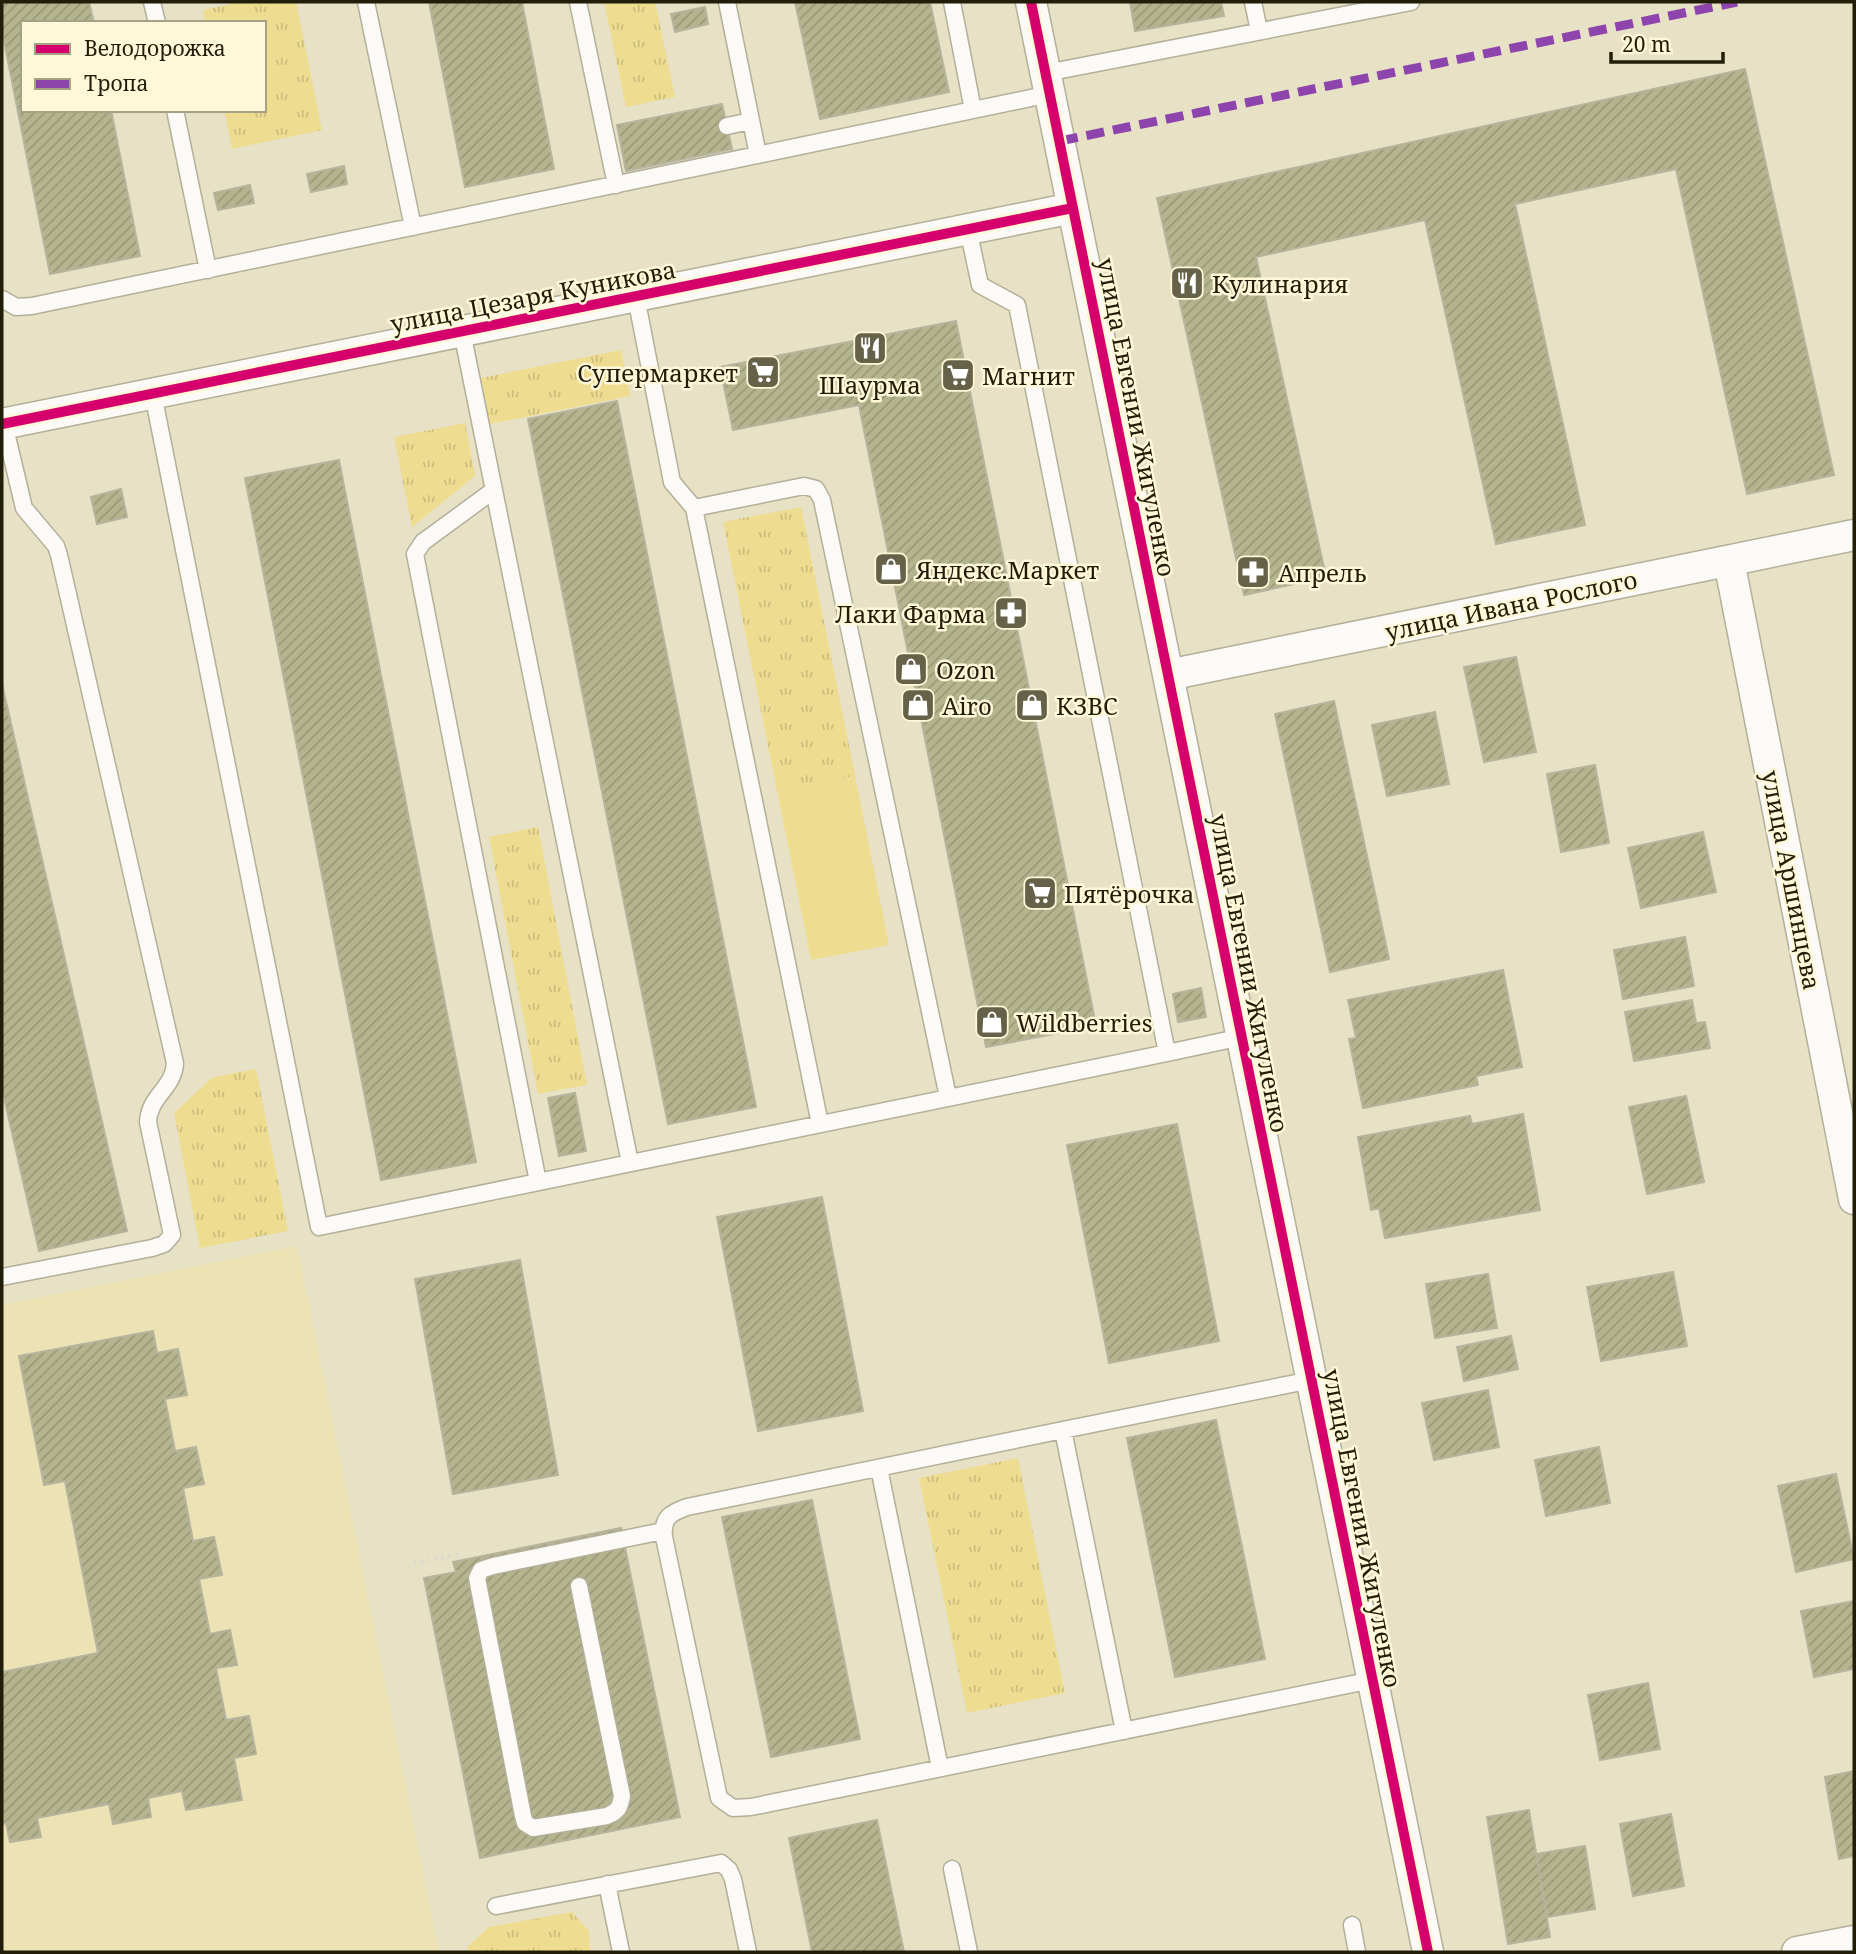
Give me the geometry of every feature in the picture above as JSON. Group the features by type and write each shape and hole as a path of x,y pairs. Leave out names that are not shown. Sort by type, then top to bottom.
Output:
{"street":[{"name":"улица Евгении Жигуленко","path":"1031,2 1372,1680 1421,1951"},
{"name":"улица Цезаря Куникова","path":"3,424 1073,208"},
{"name":"улица Ивана Рослого","path":"1168,675 1854,535"},
{"name":"улица Аршинцева","path":"1729,561 1854,1199"},
{"path":"1797,1952 1854,1941"}],"lane":[{"path":"152,2 157,21"},
{"path":"366,2 413,227"},
{"path":"578,2 616,184"},
{"path":"727,2 758,155"},
{"path":"951,2 973,110"},
{"path":"1253,2 1259,31"},
{"path":"2,299 16,307 32,306 973,110 1048,84 1259,31 1411,2"},
{"path":"175,112 208,270"},
{"path":"727,126 751,121"},
{"path":"968,229 980,285 1017,305 1167,1053"},
{"path":"636,297 672,482 694,508 820,1124"},
{"path":"462,332 630,1163"},
{"path":"153,394 320,1227 1242,1037"},
{"path":"2,1277 152,1248 164,1244 172,1235 148,1122 149,1108 175,1075 175,1063 59,555 56,545 24,508 3,424"},
{"path":"694,508 804,486 816,489 822,499 948,1097"},
{"path":"494,490 423,542 415,554 538,1182"},
{"path":"1311,1380 687,1507 670,1513 663,1525 663,1531 719,1798 733,1808 751,1807 1372,1680"},
{"path":"1063,1430 1124,1731"},
{"path":"879,1468 940,1768"},
{"path":"579,1586 622,1796 621,1805 617,1812 607,1816 533,1828 525,1824 523,1816 477,1578 481,1570 493,1566 663,1531"},
{"path":"496,1906 720,1863 729,1870 733,1879 748,1952"},
{"path":"952,1869 969,1952"},
{"path":"607,1884 621,1952"},
{"path":"1352,1926 1357,1952"}],"shaded area":[{"path":"297,1246 439,1952 2,1952 2,1305"}],"green space":[{"path":"242,2 296,2 322,130 232,149 224,112 266,112 266,21 205,21 203,10"},
{"path":"604,2 655,2 675,97 626,107"},
{"path":"621,350 630,396 490,424 481,378"},
{"path":"465,423 475,476 412,527 394,437"},
{"path":"801,507 855,776 777,791 723,522"},
{"path":"855,776 889,945 811,960 777,791"},
{"path":"538,827 587,1085 538,1094 489,837"},
{"path":"256,1069 288,1231 200,1248 174,1113 213,1077"},
{"path":"1018,1458 1065,1693 967,1713 919,1478"},
{"path":"572,1912 589,1931 590,1952 468,1952 467,1947 489,1927"}],"building":[{"path":"2,2 89,2 94,21 21,21 21,112 111,112 140,256 50,274 2,31"},
{"path":"429,2 522,2 554,169 465,187"},
{"path":"795,2 930,2 949,92 820,119"},
{"path":"1130,2 1221,2 1224,16 1135,31"},
{"path":"705,7 708,24 675,32 671,14"},
{"path":"1745,69 1834,475 1747,494 1676,169 1515,204 1585,525 1496,544 1425,220 1256,257 1326,577 1244,595 1157,198"},
{"path":"722,104 732,149 626,171 617,125"},
{"path":"344,166 347,184 311,192 307,174"},
{"path":"250,185 254,203 218,210 214,193"},
{"path":"956,321 1096,1026 986,1047 859,405 733,430 720,367"},
{"path":"617,401 756,1107 668,1124 528,419"},
{"path":"339,460 476,1162 381,1180 245,478"},
{"path":"121,489 127,517 97,524 91,497"},
{"path":"1516,657 1536,752 1484,762 1464,667"},
{"path":"2,684 127,1231 39,1251 2,1089"},
{"path":"1334,701 1389,959 1330,972 1275,714"},
{"path":"1435,712 1449,784 1387,796 1372,725"},
{"path":"1595,765 1609,843 1561,852 1547,774"},
{"path":"1703,832 1716,892 1641,908 1628,848"},
{"path":"1685,937 1694,986 1623,999 1614,950"},
{"path":"1503,970 1522,1067 1476,1076 1478,1085 1363,1108 1349,1039 1356,1038 1348,1000"},
{"path":"1201,988 1206,1017 1178,1022 1173,994"},
{"path":"1692,1000 1696,1023 1705,1022 1710,1048 1634,1061 1625,1012"},
{"path":"575,1093 586,1151 559,1156 548,1098"},
{"path":"1686,1096 1704,1182 1647,1194 1629,1107"},
{"path":"1523,1114 1540,1210 1385,1238 1379,1208 1371,1210 1358,1137 1470,1116 1472,1124"},
{"path":"1177,1124 1219,1341 1109,1363 1067,1145"},
{"path":"822,1197 863,1411 758,1431 717,1217"},
{"path":"520,1260 558,1475 453,1494 415,1279"},
{"path":"1673,1272 1687,1346 1601,1361 1587,1287"},
{"path":"1488,1274 1497,1328 1435,1338 1426,1284"},
{"path":"153,1331 157,1353 178,1349 187,1395 165,1399 175,1451 196,1447 204,1484 183,1488 193,1541 214,1537 222,1575 199,1579 210,1634 230,1630 237,1665 216,1668 226,1720 249,1716 256,1754 234,1758 242,1800 186,1810 182,1791 148,1798 151,1817 113,1824 109,1804 37,1818 41,1837 10,1842 6,1823 2,1824 2,1672 98,1653 65,1481 44,1485 19,1356"},
{"path":"1511,1336 1518,1369 1464,1381 1457,1347"},
{"path":"1488,1390 1499,1447 1434,1460 1422,1403"},
{"path":"1216,1420 1265,1659 1175,1677 1127,1438"},
{"path":"1599,1447 1610,1503 1546,1516 1535,1460"},
{"path":"1836,1474 1854,1559 1796,1572 1778,1486"},
{"path":"812,1500 860,1739 771,1757 722,1517"},
{"path":"621,1528 680,1817 480,1858 424,1578 456,1572 453,1562"},
{"path":"1854,1601 1854,1669 1814,1677 1801,1611"},
{"path":"1648,1683 1660,1749 1600,1760 1588,1695"},
{"path":"1854,1771 1854,1856 1839,1859 1825,1777"},
{"path":"1529,1810 1550,1937 1508,1944 1487,1817"},
{"path":"1671,1814 1684,1886 1633,1896 1620,1824"},
{"path":"877,1820 904,1952 812,1952 789,1838"},
{"path":"1585,1846 1595,1909 1547,1917 1536,1854"}],"marked path":[{"path":"1060,141 1737,2"}],"cycle path":[{"path":"1031,2 1428,1952"},
{"path":"2,424 1073,208"}],"place":[{"name":"Кулинария","path":"1187,283"},
{"name":"Шаурма","path":"870,348"},
{"name":"Супермаркет","path":"763,372"},
{"name":"Магнит","path":"958,375"},
{"name":"Яндекс.Маркет","path":"891,569"},
{"name":"Апрель","path":"1253,572"},
{"name":"Лаки Фарма","path":"1011,613"},
{"name":"Ozon","path":"911,669"},
{"name":"Airo","path":"918,705"},
{"name":"КЗВС","path":"1032,705"},
{"name":"Пятёрочка","path":"1040,893"},
{"name":"Wildberries","path":"992,1022"}]}
